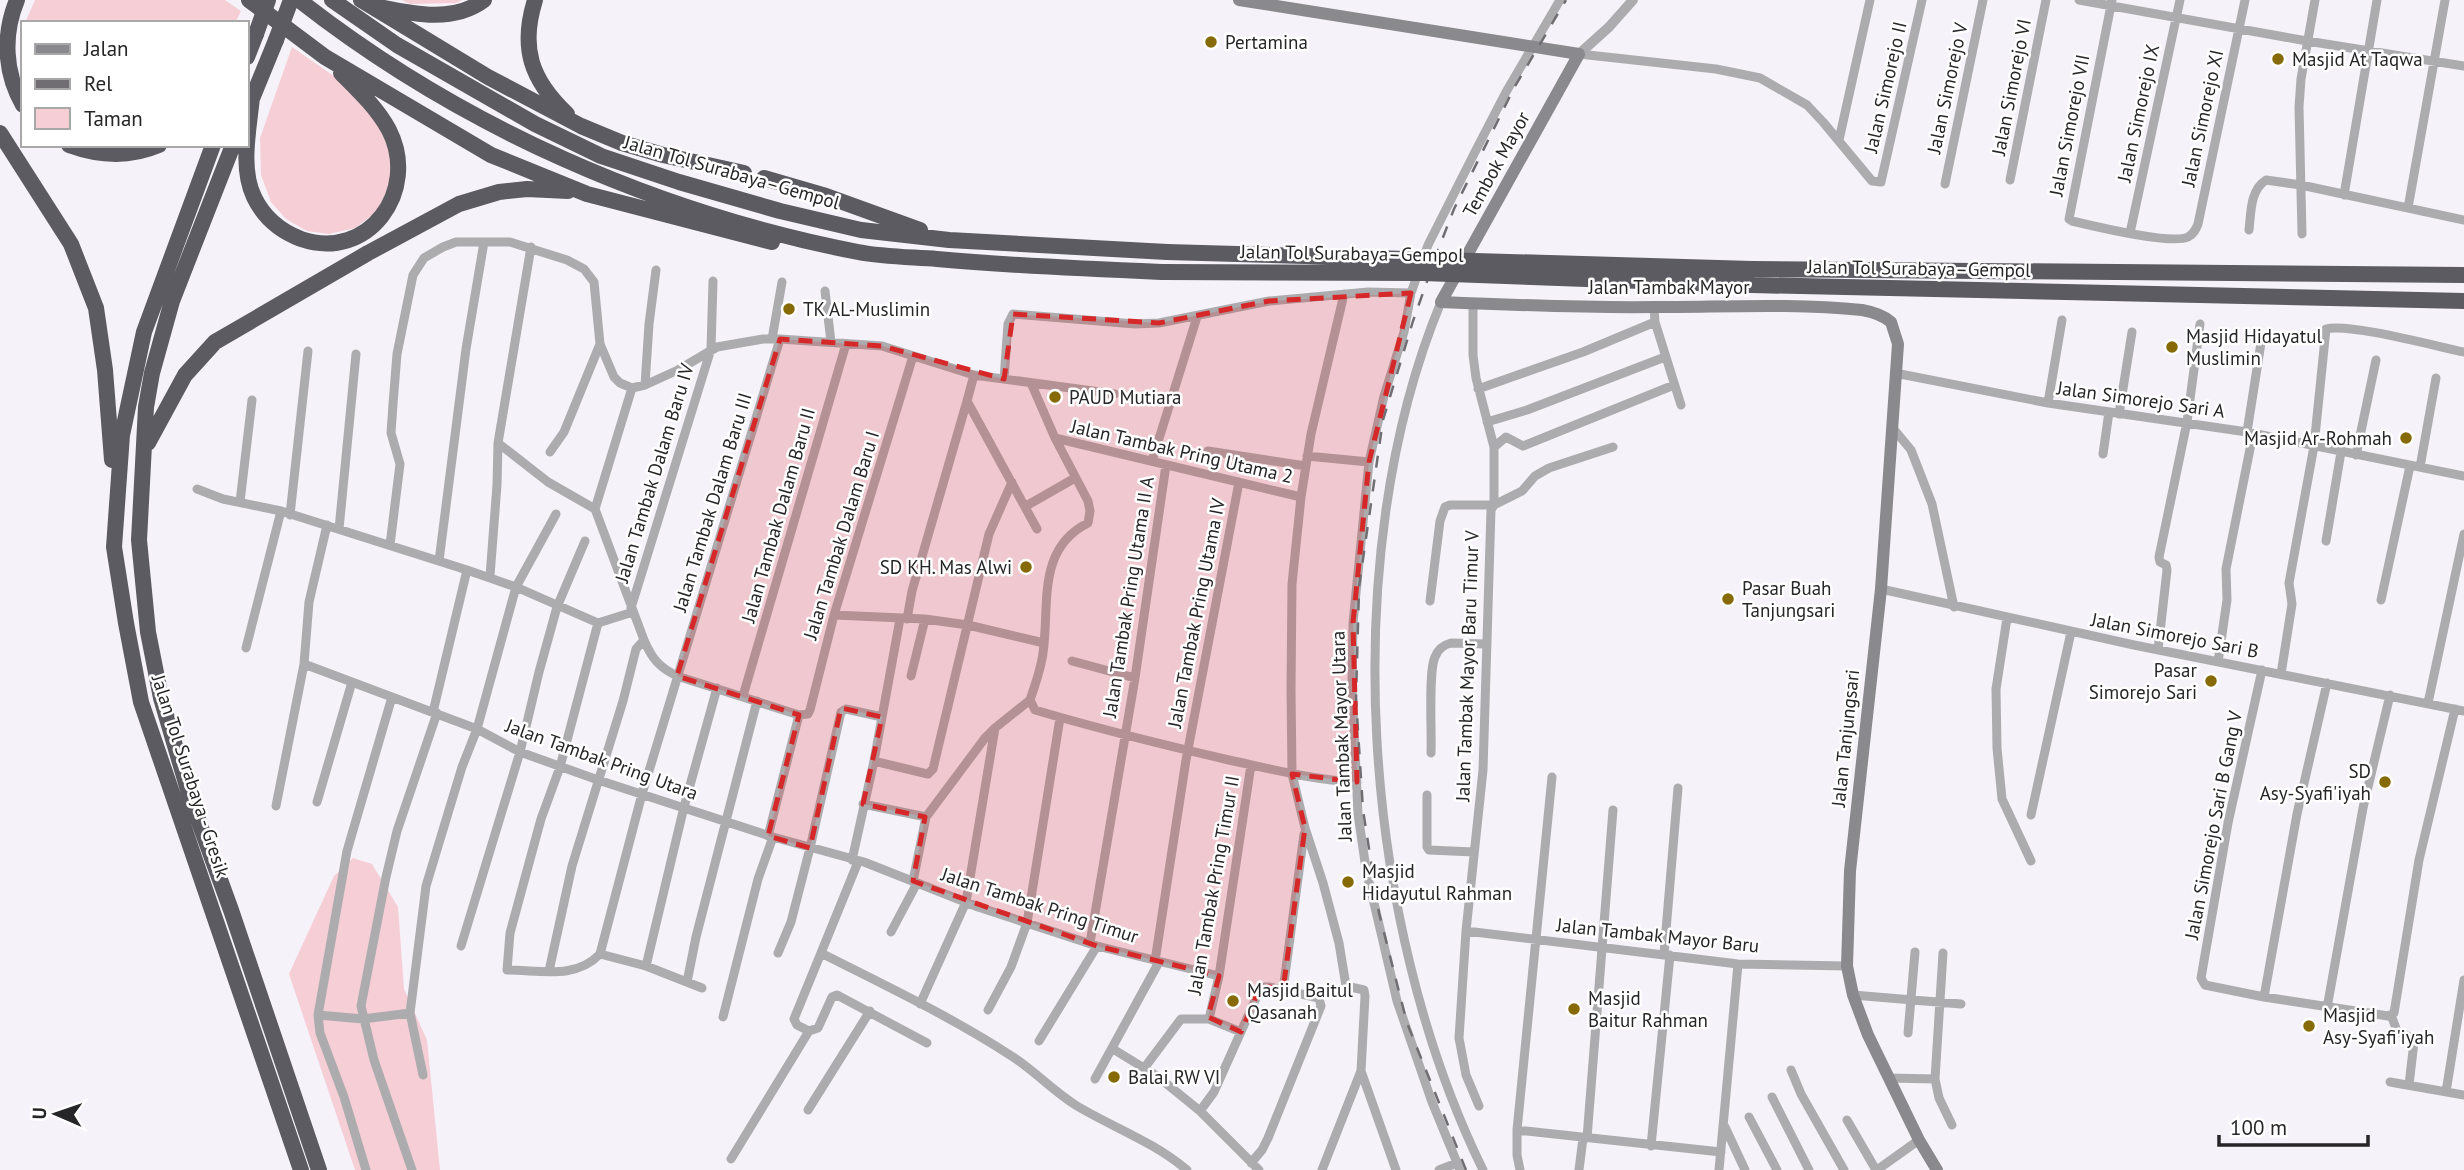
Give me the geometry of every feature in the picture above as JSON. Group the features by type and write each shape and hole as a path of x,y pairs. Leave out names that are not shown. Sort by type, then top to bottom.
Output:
{"highway":[{"path":"17,0 10,16 6,40 9,70 21,101"},
{"path":"249,0 326,57 491,155 587,194 755,239 861,253"},
{"path":"250,47 268,0"},
{"path":"291,0 250,104 247,172 254,196 265,216 290,235 312,242 341,243 373,227 389,203 397,179 395,149 390,132 374,107 326,57"},
{"name":"Jalan Tol Surabaya–Gempol","path":"299,0 334,27 424,85 506,131 593,171 667,200 746,225 861,253 974,263 1164,272 1752,277 2464,275"},
{"name":"Jalan Tol Surabaya–Gempol","path":"332,0 397,45 536,124 601,156 780,211 861,230 949,240 1167,252 1752,277 2464,301"},
{"path":"364,2 414,15 441,15 460,11 484,0"},
{"path":"535,0 528,48 538,79 548,96 581,126"},
{"path":"364,2 488,78 581,126 622,143 744,173"},
{"path":"0,133 71,244 96,308 111,442 114,547"},
{"path":"74,147 86,152 110,155 132,154 153,147"},
{"name":"Jalan Tol Surabaya - Gresik","path":"212,147 148,320 131,387 122,435 114,547 125,623 141,702 301,1170"},
{"name":"Jalan Tol Surabaya - Gresik","path":"232,147 195,236 161,337 146,407 139,541 148,632 161,698 191,800 319,1170"},
{"path":"764,178 826,196 949,240"},
{"path":"145,453 149,439 185,374 215,342 368,253 459,204 499,192 527,189 587,194"}],"main road":[{"path":"1239,0 1579,54"},
{"name":"Tembok Mayor","path":"1441,302 1579,54"},
{"path":"1441,302 1473,303"},
{"name":"Jalan Tambak Mayor","path":"1473,303 1654,307 1765,306 1864,310"},
{"name":"Jalan Tanjungsari","path":"1864,310 1877,313 1891,322 1898,344 1881,589 1850,872 1847,966 1853,995 1868,1035 1919,1140 1937,1170"}],"street":[{"name":"Jalan Tambak Mayor Utara","path":"1459,1167 1419,1068 1394,988 1366,869 1358,814 1352,684 1353,623 1369,462 1384,396 1404,332 1411,293 1428,245 1476,150 1560,0"},
{"path":"1579,54 1609,27 1633,0"},
{"path":"1839,140 1870,0"},
{"name":"Jalan Simorejo II","path":"1839,140 1872,181 1881,182 1922,0"},
{"name":"Jalan Simorejo V","path":"1945,184 1983,0"},
{"name":"Jalan Simorejo VI","path":"2010,180 2046,0"},
{"path":"2079,0 2112,2 2176,17 2307,41 2464,66"},
{"name":"Jalan Simorejo IX","path":"2130,233 2179,0"},
{"name":"Jalan Simorejo XI","path":"2185,238 2193,233 2198,224 2245,0"},
{"path":"2302,234 2299,107 2315,0"},
{"path":"2344,195 2377,0"},
{"path":"2408,208 2445,0"},
{"name":"Jalan Simorejo VII","path":"2112,2 2069,215 2072,221 2130,233 2185,238"},
{"path":"1579,54 1716,69 1760,78 1807,105 1839,140"},
{"path":"2249,230 2254,195 2263,181 2301,184 2464,220"},
{"path":"390,545 400,464 391,433 397,354 413,275 424,258 456,242 510,242 576,264 589,273 594,282 600,344 614,377 632,388 678,370 711,349 776,339 887,346 974,375 1115,394"},
{"path":"439,561 466,349 484,242"},
{"path":"489,576 498,443 531,247"},
{"path":"645,385 656,270"},
{"name":"Jalan Tambak Dalam Baru IV","path":"632,610 711,349 713,281"},
{"name":"Jalan Tambak Dalam Baru III","path":"600,954 642,793 776,339 782,282"},
{"path":"825,292 831,342"},
{"path":"1322,1170 1361,1071 1365,992 1361,988 1346,986 1339,943 1292,774 1292,584 1311,433 1344,293"},
{"path":"1004,379 1008,324 1013,314 1135,324 1159,323 1269,301 1344,293 1411,293"},
{"path":"1441,302 1412,386 1390,484 1382,542 1376,624 1377,735 1387,848 1409,958 1451,1095 1483,1170"},
{"path":"1473,303 1473,355 1478,389 1494,447 1494,505 1522,491 1549,468 1613,447"},
{"path":"1654,307 1655,322 1681,405"},
{"name":"Jalan Tambak Pring Utama II A","path":"1152,461 1198,317"},
{"path":"2048,403 2062,320"},
{"path":"1478,389 1583,352 1655,322"},
{"path":"2158,650 2167,570 2159,558 2187,422 2200,324"},
{"path":"2281,674 2292,604 2289,583 2314,446 2326,329 2361,331 2464,352"},
{"path":"2103,454 2132,332"},
{"path":"2218,662 2227,600 2226,569 2250,433 2261,343"},
{"path":"550,452 564,432 600,344"},
{"name":"Jalan Tambak Dalam Baru II","path":"743,696 846,344"},
{"path":"246,648 286,513 308,351"},
{"path":"339,529 356,354"},
{"name":"Jalan Tambak Dalam Baru I","path":"723,1017 799,715 808,714 810,709 834,615 913,356"},
{"path":"1487,422 1527,410 1665,357"},
{"path":"2356,455 2376,360"},
{"name":"Jalan Simorejo Sari A","path":"1895,373 2048,403 2250,433 2464,476"},
{"path":"809,1031 797,1025 794,1019 855,861 863,804 903,619 974,375"},
{"path":"2420,467 2436,377"},
{"path":"891,932 915,882 926,817 995,728 1030,701 1041,661 1049,579 1056,553 1067,535 1088,523 1090,518 1088,501 1055,438 1031,383"},
{"path":"1494,447 1506,437 1523,446 1674,385"},
{"path":"632,388 595,509 653,660 677,676 799,715"},
{"path":"240,502 251,400"},
{"path":"967,401 1037,529"},
{"path":"1891,426 1911,450 1932,504 1954,607"},
{"name":"Jalan Tambak Pring Utama 2","path":"1055,438 1301,497"},
{"path":"498,443 548,482 595,509"},
{"path":"1208,452 1306,461 1369,462"},
{"path":"2326,541 2341,452"},
{"name":"Jalan Tambak Pring Utama II A","path":"1094,944 1166,465"},
{"path":"2381,600 2410,466"},
{"path":"1026,506 1075,478"},
{"path":"874,761 928,774 932,771 989,534 1012,482"},
{"name":"Jalan Tambak Pring Utama IV","path":"1095,1079 1157,961 1188,751 1239,482"},
{"path":"197,489 327,525 489,576 598,624 632,610"},
{"name":"Jalan Tambak Mayor Baru Timur V","path":"1430,601 1440,521 1446,507 1494,505 1486,644 1483,770 1466,931 1459,1049 1479,1106"},
{"path":"423,1075 410,1013 426,886 462,767 477,729 516,587 555,514"},
{"path":"276,806 304,664 309,602 327,525"},
{"path":"2428,703 2464,534"},
{"path":"461,946 520,752 538,672 557,607 585,541"},
{"path":"412,1170 374,1060 361,1006 397,831 435,712 467,570"},
{"name":"Jalan Simorejo Sari B","path":"1881,589 2071,632 2460,710"},
{"path":"834,615 925,619 968,625 1044,643"},
{"path":"2007,618 1996,689 1997,748 2002,799 2031,861"},
{"path":"911,676 925,619"},
{"path":"598,624 560,767 541,820 510,933 508,970 573,972 590,965 600,954 646,966 702,988"},
{"path":"2031,815 2071,632"},
{"path":"549,971 572,866 623,701 636,649 644,640"},
{"path":"1431,753 1432,671 1437,652 1451,643 1486,644"},
{"path":"1072,661 1135,678"},
{"name":"Jalan Tambak Pring Utara","path":"304,664 435,712 477,729 520,752 560,767 855,861"},
{"name":"Jalan Simorejo Sari B Gang V","path":"2262,670 2228,823 2201,981 2205,985 2264,997"},
{"path":"317,802 352,682"},
{"path":"2327,683 2297,814 2264,997 2327,1008 2393,1012"},
{"path":"646,966 684,807 717,688"},
{"path":"2327,1008 2363,808 2390,695"},
{"path":"366,1170 344,1097 320,1033 318,1015 346,854 392,696"},
{"path":"687,982 696,937 757,701"},
{"path":"1030,701 1035,710 1124,736 1292,774 1331,781 1357,782"},
{"path":"778,953 791,922 841,712 846,709 882,717"},
{"path":"2409,1086 2414,1042 2412,1038 2396,1031 2393,1012 2419,860 2460,710"},
{"path":"988,1010 1011,967 1027,923 1060,718"},
{"path":"920,1004 966,902 995,728"},
{"name":"Jalan Tambak Pring Timur II","path":"1241,1032 1209,1019 1219,976 1251,765"},
{"path":"1520,1170 1517,1130 1552,777"},
{"path":"1651,1146 1678,788"},
{"path":"1427,795 1427,847 1474,852"},
{"path":"863,804 926,817"},
{"path":"1579,1170 1585,1138 1614,810"},
{"path":"1283,990 1305,828"},
{"name":"Jalan Tambak Pring Timur","path":"855,861 1027,923 1094,944 1219,976"},
{"name":"Jalan Tambak Mayor Baru","path":"1466,931 1738,964 1847,966"},
{"path":"1039,1041 1094,944"},
{"path":"1908,1033 1916,952"},
{"path":"821,953 920,1004 1013,1057 1068,1100 1167,1153 1187,1170"},
{"path":"1943,953 1935,1079 1939,1098 1952,1125"},
{"path":"1720,1170 1738,964"},
{"path":"2446,1092 2464,979"},
{"path":"1200,1111 1214,1092 1261,987 1319,998 1321,1006 1268,1138 1251,1163"},
{"path":"731,1159 809,1031 818,1028 835,995 927,1043"},
{"path":"1853,995 1961,1004"},
{"path":"808,1110 870,1011"},
{"path":"318,1015 363,1019 410,1013"},
{"path":"1145,1067 1181,1020 1209,1019"},
{"path":"1113,1049 1145,1067 1200,1111 1259,1170"},
{"path":"1791,1070 1801,1094 1844,1170"},
{"path":"1361,1071 1396,1170"},
{"path":"1889,1078 1935,1079"},
{"path":"2390,1082 2464,1095"},
{"path":"1772,1097 1809,1170"},
{"path":"1749,1117 1777,1170"},
{"path":"1847,1120 1877,1170 1919,1140"},
{"path":"1725,1127 1745,1170"},
{"path":"1517,1130 1721,1152"},
{"path":"1439,1170 1459,1167"}],"highlighted area":[{"path":"1411,293 1369,462 1353,623 1357,782 1292,774 1305,828 1283,990 1261,985 1241,1032 1208,1017 1219,976 1097,946 913,881 925,817 863,804 882,717 841,708 810,848 768,836 799,715 677,676 780,339 882,346 1004,379 1013,314 1159,323 1269,301"}],"green space":[{"path":"35,0 225,0 241,11 236,21 26,21"},
{"path":"402,0 462,0 456,3 410,4"},
{"path":"292,47 338,79 373,110 393,161 390,187 376,212 355,228 329,234 307,231 286,219 271,202 261,175 260,138"},
{"path":"353,858 372,864 398,907 404,989 427,1040 440,1170 355,1170 289,974 334,876"}],"railway":[{"path":"1466,1170 1407,1023 1379,913 1363,810 1356,699 1359,587 1383,420 1413,321 1454,209 1514,88 1566,0"}],"place":[{"name":"Pertamina","path":"1211,42"},
{"name":"Masjid At Taqwa","path":"2278,59"},
{"name":"TK AL-Muslimin","path":"789,309"},
{"name":"Masjid Hidayatul Muslimin","path":"2172,347"},
{"name":"PAUD Mutiara","path":"1055,397"},
{"name":"Masjid Ar-Rohmah","path":"2406,438"},
{"name":"SD KH. Mas Alwi","path":"1026,567"},
{"name":"Pasar Buah Tanjungsari","path":"1728,599"},
{"name":"Pasar Simorejo Sari","path":"2211,681"},
{"name":"SD Asy-Syafi'iyah","path":"2385,782"},
{"name":"Masjid Hidayutul Rahman","path":"1348,882"},
{"name":"Masjid Baitul Qasanah","path":"1233,1001"},
{"name":"Masjid Baitur Rahman","path":"1574,1009"},
{"name":"Masjid Asy-Syafi'iyah","path":"2309,1026"},
{"name":"Balai RW VI","path":"1114,1077"}]}
